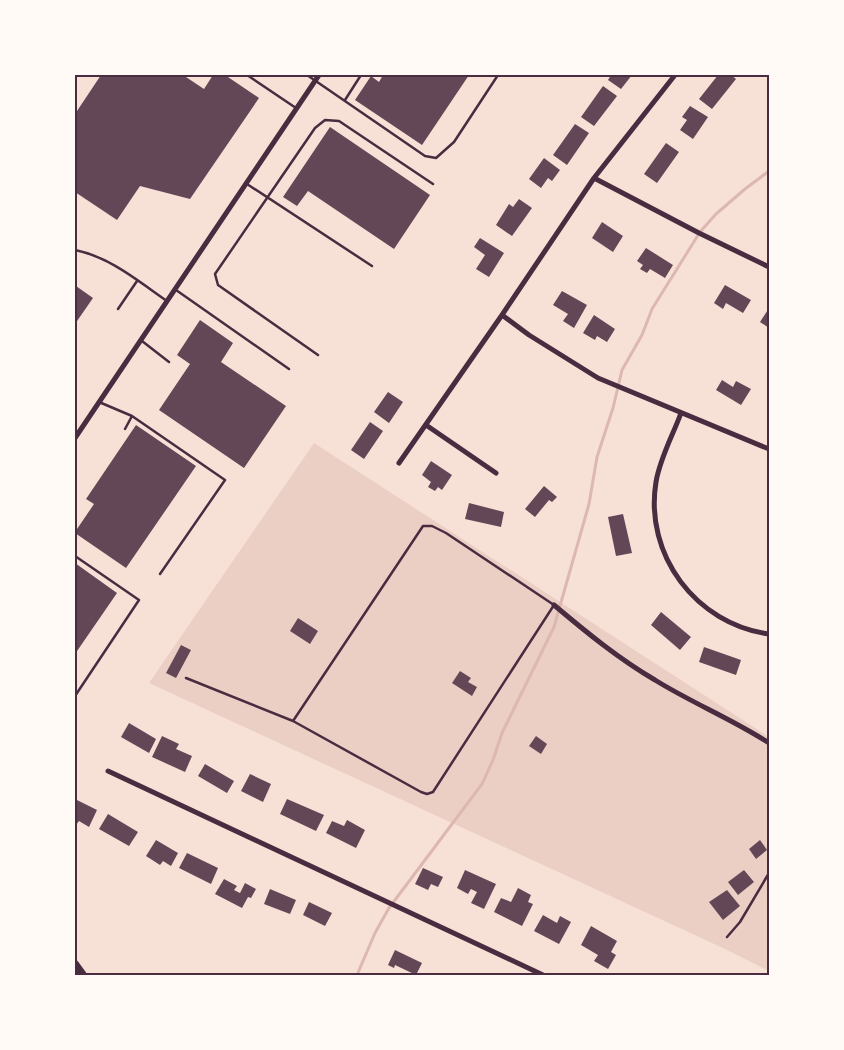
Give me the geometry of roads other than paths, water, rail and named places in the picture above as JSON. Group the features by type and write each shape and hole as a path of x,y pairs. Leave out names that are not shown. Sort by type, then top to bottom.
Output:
{"main road":[{"path":"75,964 84,975"},
{"path":"75,972 84,975"}],"street":[{"path":"399,463 594,178 675,75"},
{"path":"75,438 317,77"},
{"path":"594,178 769,267"},
{"path":"502,315 537,340 598,378 769,449"},
{"path":"682,413 656,482 657,528 663,550 684,588 700,604 717,616 736,625 757,633 769,634"},
{"path":"426,425 496,473"},
{"path":"554,605 592,638 654,680 708,710 744,727 769,743"},
{"path":"108,772 543,975"}],"lane":[{"path":"247,75 296,108"},
{"path":"307,75 317,77 344,100 425,156 436,158 454,142 498,75"},
{"path":"344,100 361,75"},
{"path":"318,355 218,285 215,274 315,128 325,120 339,121 433,184"},
{"path":"246,183 372,266"},
{"path":"75,250 95,255 110,262 167,300"},
{"path":"118,309 137,281"},
{"path":"175,289 289,369"},
{"path":"140,340 169,362"},
{"path":"99,402 132,416 225,480 160,574"},
{"path":"125,429 132,416"},
{"path":"186,678 293,721 427,794 432,792 554,605 446,534 432,526 423,526 293,721"},
{"path":"75,556 140,600 75,696"},
{"path":"727,937 740,922 769,873"}],"waterway":[{"path":"357,975 375,933 389,908 482,784 502,733 554,627 589,504 597,457 613,408 622,370 642,335 652,309 700,232 716,214 769,171"}]}
